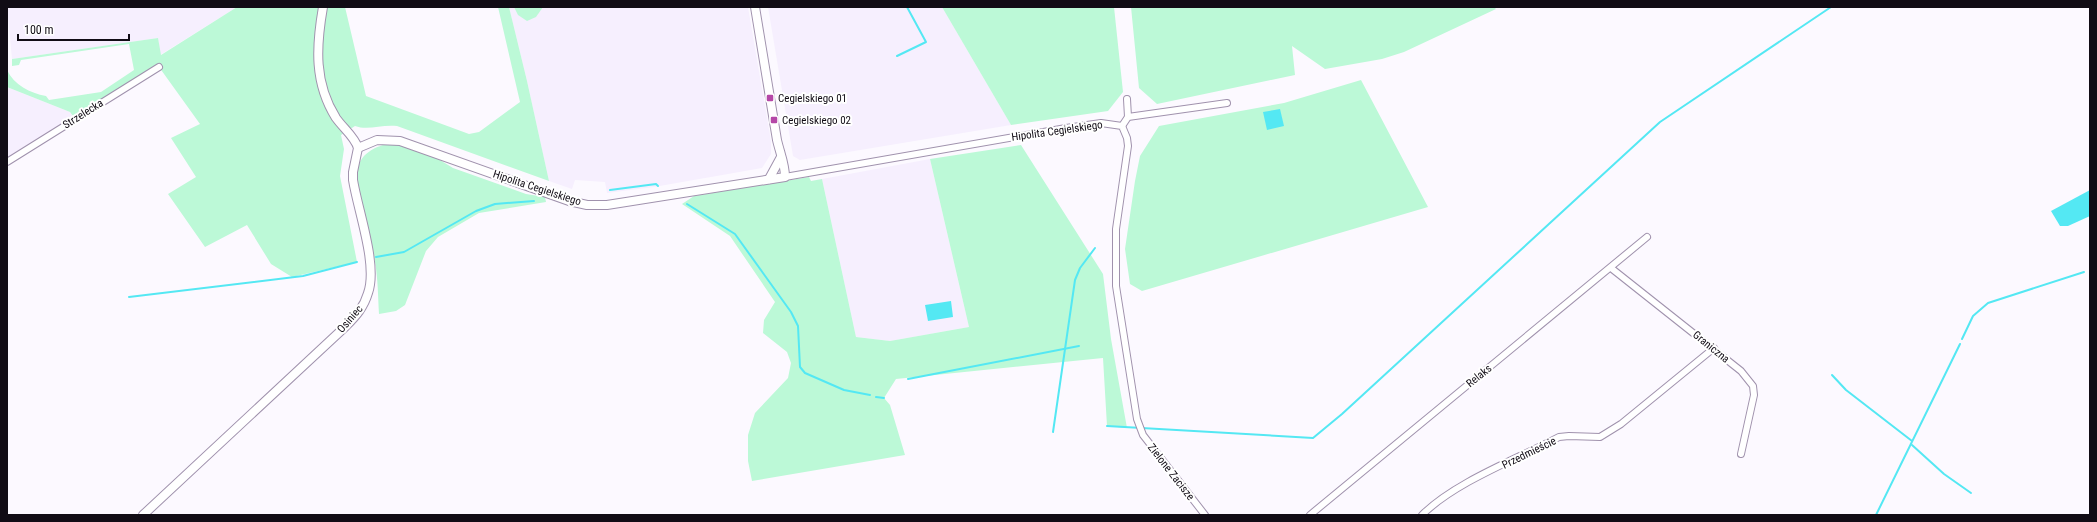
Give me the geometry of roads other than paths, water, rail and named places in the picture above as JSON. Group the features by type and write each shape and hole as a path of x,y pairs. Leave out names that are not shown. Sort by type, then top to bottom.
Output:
{"street":[{"path":"323,7 317,49 320,81 329,106 358,148"},
{"path":"755,7 781,157 785,167 785,177"},
{"name":"Strzelecka","path":"7,162 159,67"},
{"path":"1122,126 1128,117 1127,99"},
{"path":"1128,117 1228,103"},
{"name":"Hipolita Cegielskiego","path":"358,148 377,140 400,141 569,201 592,205 624,203 785,177 1066,128 1101,123 1122,126"},
{"name":"Zielone Zacisze","path":"1122,126 1127,138 1128,146 1116,229 1116,286 1123,339 1140,428 1143,435 1205,515"},
{"name":"Osiniec","path":"143,515 346,326 357,315 363,305 369,292 371,278 369,255 353,180 353,172 358,148"},
{"path":"769,179 781,157"},
{"name":"Relaks","path":"1310,515 1647,237"},
{"name":"Graniczna","path":"1611,268 1714,348 1741,371 1753,386 1754,395 1741,454"},
{"name":"Przedmieście","path":"1422,515 1437,501 1455,489 1559,437 1600,437 1621,424 1714,348"}],"water":[{"path":"1280,109 1284,126 1267,130 1263,112"},
{"path":"2090,190 2090,216 2068,226 2060,226 2051,211"},
{"path":"951,301 953,317 928,321 925,305"}],"waterway":[{"path":"897,56 926,42 907,7"},
{"path":"1107,426 1313,438 1342,414 1660,122 1831,7"},
{"path":"610,190 656,184 658,186"},
{"path":"376,257 404,252 476,211 495,204 534,201"},
{"path":"687,204 735,234 791,312 798,326 800,367 805,373 844,390 870,395"},
{"path":"1053,432 1075,280 1080,268 1095,248"},
{"path":"129,297 303,276 357,262"},
{"path":"1962,339 1973,316 1988,303 2084,272"},
{"path":"1876,515 1960,344"},
{"path":"908,379 1079,346"},
{"path":"1832,375 1846,390 1912,441"},
{"path":"876,397 884,398"},
{"path":"1912,445 1944,474 1971,493"}],"place":[{"name":"Cegielskiego 01","path":"770,98"},
{"name":"Cegielskiego 02","path":"774,120"}]}
